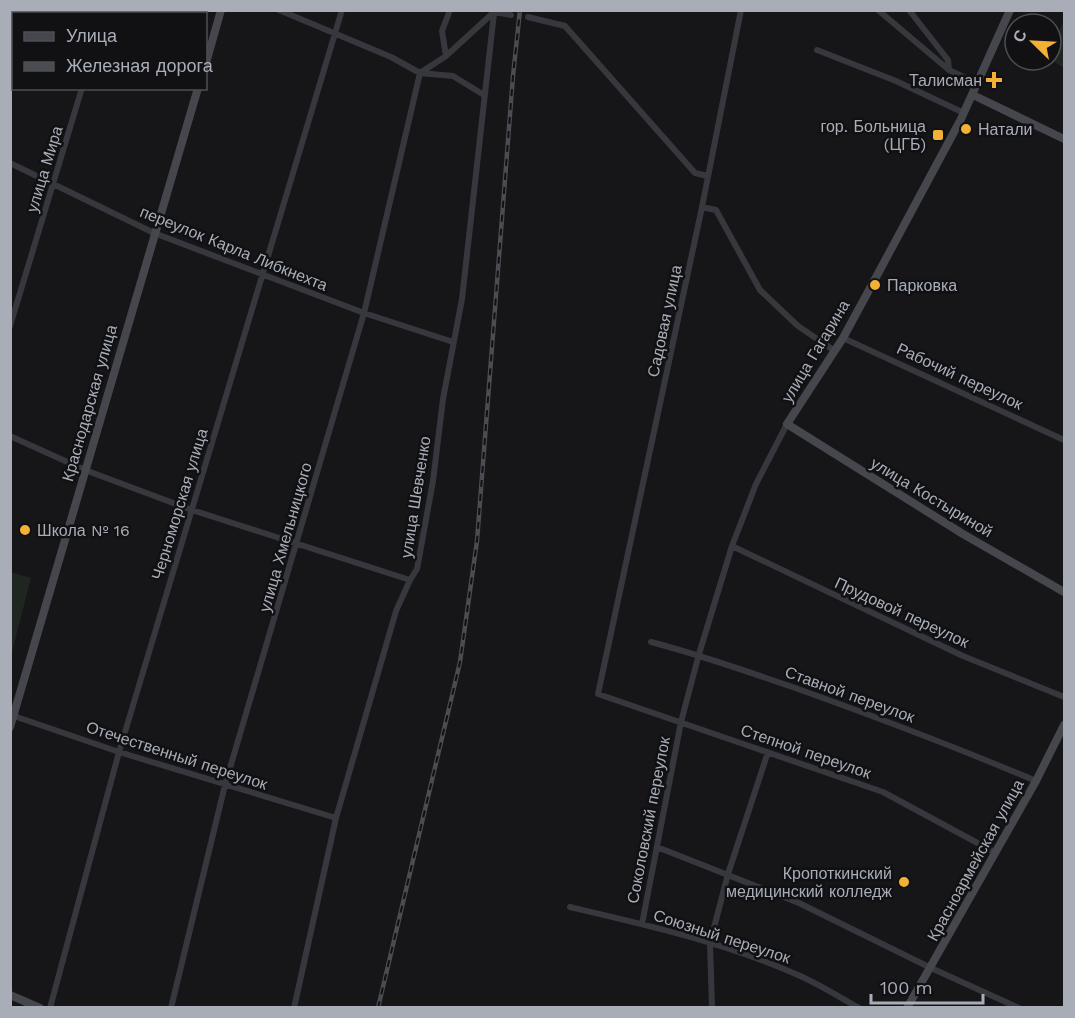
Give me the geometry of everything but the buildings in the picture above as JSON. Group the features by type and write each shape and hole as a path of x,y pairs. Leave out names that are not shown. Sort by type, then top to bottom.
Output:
{"street":[{"path":"207,59 221,10"},
{"path":"279,10 391,57 420,73 453,76 484,95"},
{"name":"Черноморская улица","path":"50,1008 119,752 342,10"},
{"path":"446,56 442,31 450,10"},
{"name":"Садовая улица","path":"598,694 702,207 741,10"},
{"path":"878,10 949,70 978,84"},
{"path":"909,10 948,60 949,70"},
{"name":"улица Гагарина","path":"681,722 732,546 756,484 787,424 843,338 964,113 1010,10"},
{"path":"420,73 446,56 494,12 511,15"},
{"name":"улица Шевченко","path":"294,1008 336,818 396,611 417,569 433,481 443,399 462,299 494,12"},
{"path":"528,17 565,26 694,173 708,176"},
{"path":"817,50 896,81 964,113"},
{"name":"улица Хмельницкого","path":"171,1008 225,785 364,313 420,73"},
{"name":"улица Мира","path":"10,326 81,90"},
{"name":"Краснодарская улица","path":"10,727 197,90"},
{"path":"973,95 1065,139"},
{"name":"переулок Карла Либкнехта","path":"10,163 154,233 364,313 453,342"},
{"path":"702,207 716,210 760,290 798,326 835,351"},
{"name":"Рабочий переулок","path":"843,338 1065,440"},
{"name":"улица Костыриной","path":"787,424 953,528 1065,592"},
{"path":"10,436 85,470 192,510 410,580"},
{"name":"Прудовой переулок","path":"732,546 963,656 1065,697"},
{"name":"Ставной переулок","path":"651,642 699,654 938,740 1036,781"},
{"name":"Степной переулок","path":"598,694 883,792 996,853"},
{"name":"Отечественный переулок","path":"12,715 119,752 336,818"},
{"name":"Соколовский переулок","path":"642,924 681,722"},
{"name":"Красноармейская улица","path":"907,1008 996,853 1065,725"},
{"path":"711,1008 710,943 728,874 768,752"},
{"path":"657,847 799,903 930,968 1019,1008"},
{"name":"Союзный переулок","path":"570,907 710,943 799,975 859,1008"},
{"path":"10,995 40,1008"}],"shaded area":[{"path":"1064,20 1064,68 1063,67"},
{"path":"10,572 31,578 11,656"}],"railway":[{"path":"378,1008 460,662 477,541 520,10"}],"place":[{"name":"Талисман","path":"994,80"},
{"name":"Натали","path":"966,129"},
{"name":"гор. Больница (ЦГБ)","path":"938,135"},
{"name":"Парковка","path":"875,285"},
{"name":"Школа № 16","path":"25,530"},
{"name":"Кропоткинский медицинский колледж","path":"904,882"}]}
